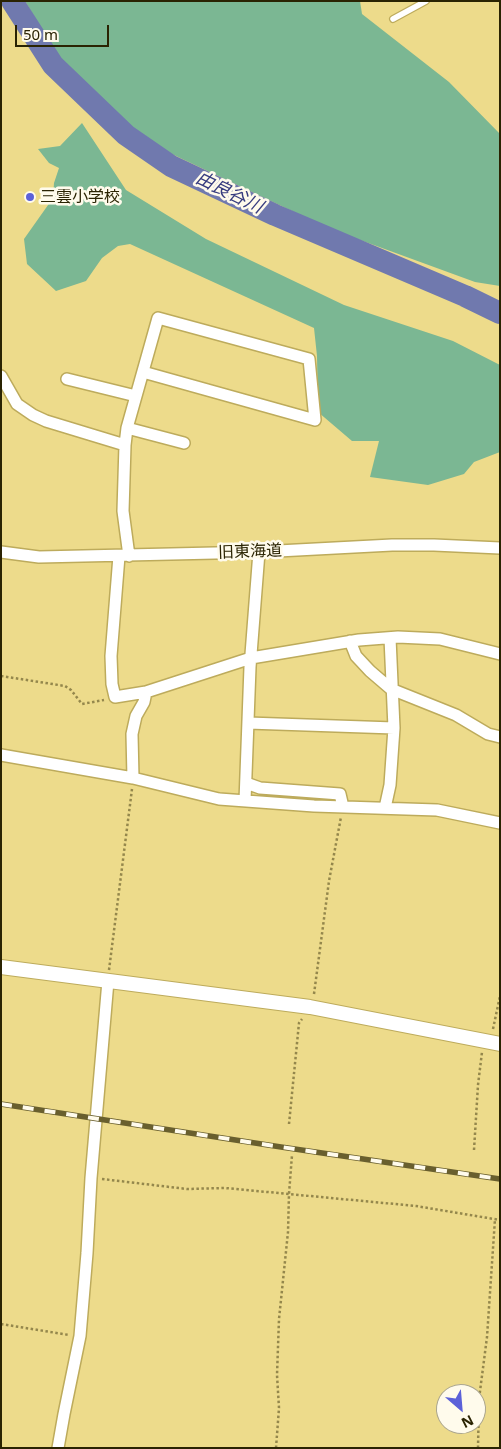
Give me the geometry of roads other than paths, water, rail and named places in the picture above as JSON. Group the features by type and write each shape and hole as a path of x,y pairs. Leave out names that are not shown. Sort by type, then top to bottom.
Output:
{"street":[{"path":"143,372 315,420 310,359 158,318 127,428 125,444 124,556 112,656 112,684 115,697 146,692 251,658 350,641 390,638 440,639 500,654"},
{"path":"1,376 18,404 33,415 46,421 125,444"},
{"path":"67,379 136,396"},
{"path":"127,428 184,443"},
{"name":"旧東海道","path":"1,552 39,557 259,552 392,545 500,548"},
{"path":"245,801 251,658 259,552"},
{"path":"385,808 390,785 394,728 390,638"},
{"path":"350,641 356,656 391,689 456,715 488,734 500,737"},
{"path":"133,778 132,734 136,716 144,702 146,692"},
{"path":"248,723 394,728"},
{"path":"1,755 133,778 219,799 343,807 437,810 500,823"},
{"path":"246,783 260,788 340,794 343,807"},
{"path":"1,967 310,1007 494,1043"},
{"path":"58,1448 80,1336 108,982"}],"lane":[{"path":"393,19 426,1"}],"waterway":[{"name":"由良谷川","path":"12,1 53,65 126,135 171,166 275,215 465,296 500,313"}],"railway":[{"path":"1,1104 500,1179"}],"place":[{"name":"三雲小学校","path":"30,197"}]}
